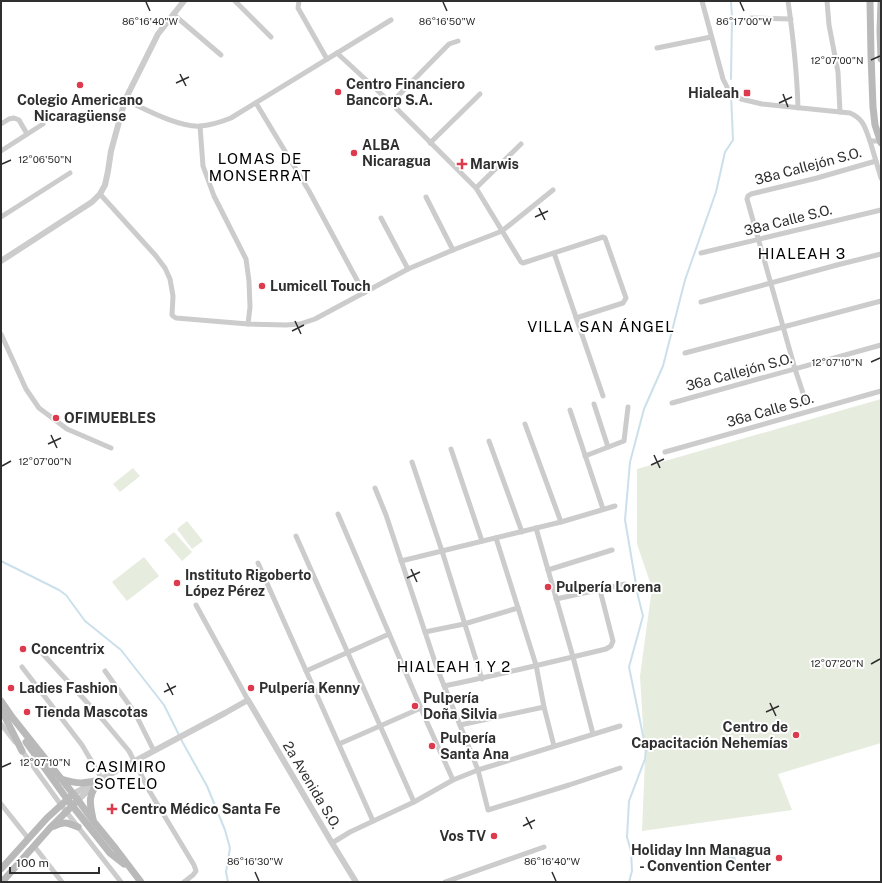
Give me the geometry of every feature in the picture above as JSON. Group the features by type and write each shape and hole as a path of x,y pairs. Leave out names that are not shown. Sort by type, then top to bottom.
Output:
{"main road":[{"path":"870,1 873,107 875,125 881,142"},
{"path":"881,2 881,59"},
{"path":"1,701 60,778 70,796"},
{"path":"1,709 22,751"},
{"path":"12,717 23,738 70,796 110,853 132,871"},
{"path":"60,778 84,784 101,780"},
{"path":"94,822 90,808 90,795 101,780"},
{"path":"1,869 28,838 70,796"},
{"path":"2,882 50,828 75,803"},
{"path":"75,803 94,822 116,848 140,882"},
{"path":"50,828 60,823 66,823 78,827"}],"street":[{"path":"1,261 92,202 100,194 105,186 111,151 125,100 158,34 184,1"},
{"path":"235,1 271,37"},
{"path":"299,1 298,8 327,59"},
{"path":"702,1 723,79 729,91 741,99 762,104 850,113 856,115 861,119 870,141 881,178"},
{"path":"788,1 791,19 798,108"},
{"path":"827,1 829,25 838,72 840,112"},
{"path":"173,14 222,55"},
{"path":"751,18 791,19"},
{"path":"125,100 183,124 200,126 216,123 231,118 391,20"},
{"path":"657,48 711,37"},
{"path":"391,103 449,44 458,41"},
{"path":"337,54 391,103 430,144 476,188 521,262 523,263 603,237 605,238 626,298 623,303 576,318"},
{"path":"430,144 480,94"},
{"path":"256,103 309,191 364,293"},
{"path":"1,124 14,118 19,120 27,134"},
{"path":"1,151 43,124"},
{"path":"200,126 203,166 214,196 246,259 250,307 248,324"},
{"path":"870,141 881,142"},
{"path":"476,188 521,144"},
{"name":"38a Callejón S.O.","path":"758,240 747,199 748,196 876,161"},
{"path":"1,217 70,174"},
{"path":"100,194 165,268 170,279 172,290 173,316 176,318 248,324 286,325 300,324 315,319 408,269 502,231 553,190"},
{"path":"426,197 453,250"},
{"name":"38a Calle S.O.","path":"701,253 881,210"},
{"path":"381,218 408,269"},
{"path":"758,240 806,402"},
{"path":"554,253 603,396"},
{"path":"701,302 771,282 881,254"},
{"path":"685,353 881,301"},
{"path":"1,334 26,389 39,408 67,429 111,448"},
{"name":"36a Callejón S.O.","path":"672,403 881,345"},
{"name":"36a Calle S.O.","path":"665,452 881,391"},
{"path":"594,404 608,447"},
{"path":"585,456 624,441 628,408"},
{"path":"570,410 603,509"},
{"path":"525,424 561,522"},
{"path":"489,441 522,532"},
{"path":"451,449 482,541"},
{"path":"412,462 442,551 482,679"},
{"path":"375,488 386,515 444,686 478,770 488,810 620,768"},
{"path":"401,561 561,522 615,506"},
{"path":"338,514 453,780"},
{"path":"536,528 573,657 593,734"},
{"path":"296,536 414,802"},
{"path":"496,538 536,665 544,707 554,746"},
{"path":"548,570 612,550"},
{"path":"258,563 373,821"},
{"path":"556,600 625,584"},
{"path":"444,686 482,679 606,649 611,646 613,641 600,590"},
{"path":"70,796 248,700 196,604"},
{"path":"425,632 464,624 518,608"},
{"path":"306,672 389,634"},
{"path":"42,653 112,730 129,751 150,792 194,865 196,871 184,882"},
{"path":"22,667 82,745 101,780"},
{"path":"105,671 135,713 154,751"},
{"name":"2a Avenida S.O.","path":"248,700 356,882"},
{"path":"460,726 544,707"},
{"path":"339,744 421,708"},
{"path":"1,724 66,812 121,882"},
{"path":"332,843 350,832 414,802 453,780 478,770 620,726"},
{"path":"75,803 101,780"},
{"path":"1,804 28,838"},
{"path":"34,846 62,882"},
{"path":"445,882 544,847"}],"shaded area":[{"path":"881,399 881,743 778,774 792,810 642,831 645,759 640,676 652,588 637,544 637,469"},
{"path":"133,468 140,476 120,492 113,484"},
{"path":"187,521 203,541 192,549 177,529"},
{"path":"174,532 192,552 182,561 164,540"},
{"path":"144,557 159,576 127,601 112,582"}],"water":[{"path":"739,848 741,854 735,856 736,862 730,866 728,859 732,850"}],"waterway":[{"path":"731,1 731,79"},
{"path":"629,882 632,871 631,851 627,837 629,801 645,759 646,750 629,667 643,616 638,596 625,520 630,462 644,409 663,366 685,280 716,192 725,152 733,140 731,94"},
{"path":"1,561 66,595 85,621 121,650 164,705 207,786 225,830 230,848 226,872 228,882"}],"place":[{"name":"Colegio Americano Nicaragüense","path":"80,85"},
{"name":"Centro Financiero Bancorp S.A.","path":"338,92"},
{"name":"Hialeah","path":"747,93"},
{"name":"ALBA Nicaragua","path":"354,153"},
{"name":"Marwis","path":"462,164"},
{"name":"Lumicell Touch","path":"262,286"},
{"name":"OFIMUEBLES","path":"56,418"},
{"name":"Instituto Rigoberto López Pérez","path":"177,583"},
{"name":"Pulpería Lorena","path":"548,587"},
{"name":"Concentrix","path":"23,649"},
{"name":"Ladies Fashion","path":"11,688"},
{"name":"Pulpería Kenny","path":"251,688"},
{"name":"Pulpería Doña Silvia","path":"415,706"},
{"name":"Tienda Mascotas","path":"27,712"},
{"name":"Centro de Capacitación Nehemías","path":"796,735"},
{"name":"Pulpería Santa Ana","path":"432,746"},
{"name":"Centro Médico Santa Fe","path":"112,809"},
{"name":"Vos TV","path":"494,836"},
{"name":"Holiday Inn Managua - Convention Center","path":"779,858"}],"district":[{"name":"LOMAS DE MONSERRAT","path":"260,168"},
{"name":"HIALEAH 3","path":"802,254"},
{"name":"VILLA SAN ÁNGEL","path":"601,327"},
{"name":"HIALEAH 1 Y 2","path":"454,667"},
{"name":"CASIMIRO SOTELO","path":"126,776"}]}
